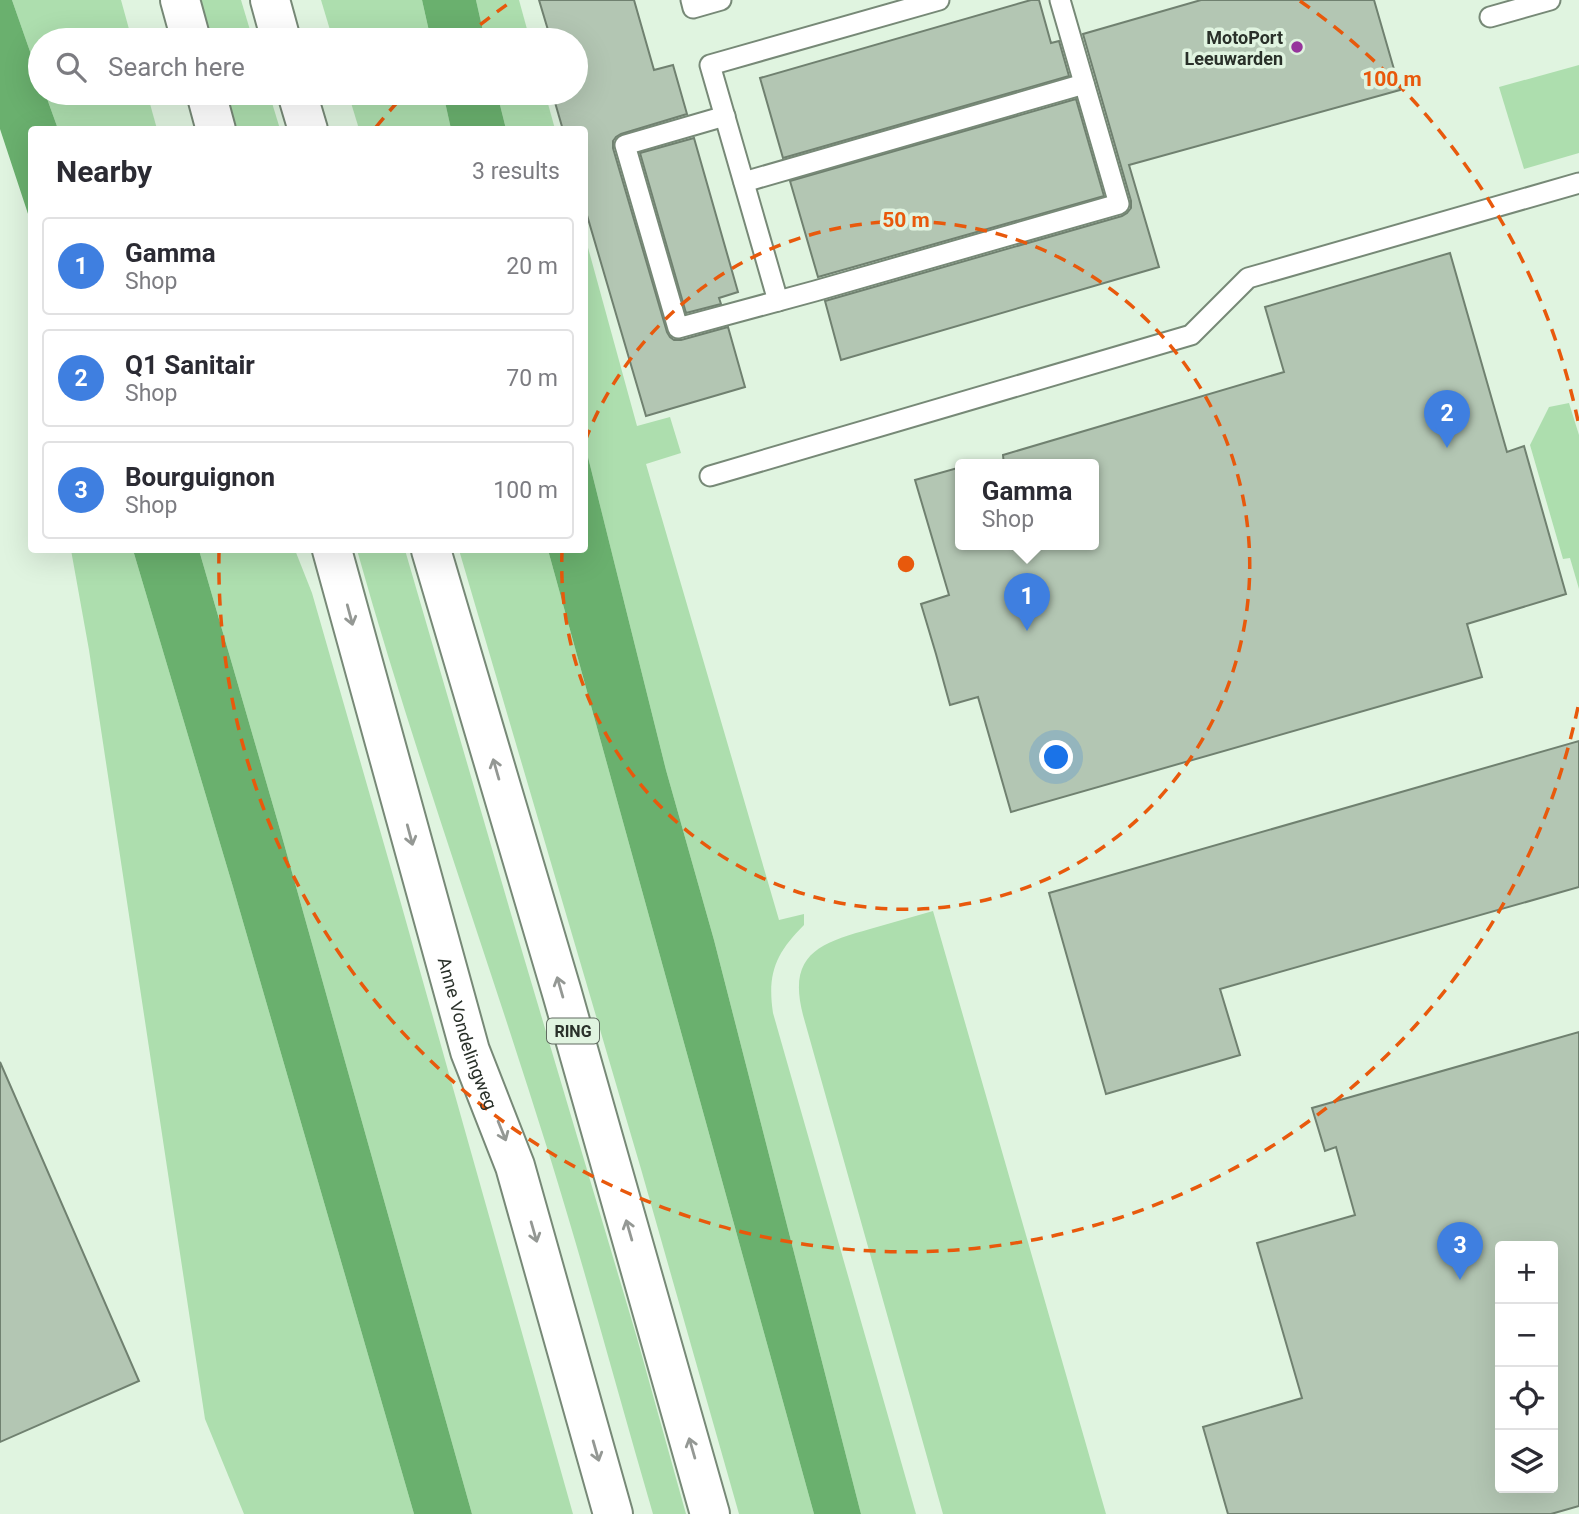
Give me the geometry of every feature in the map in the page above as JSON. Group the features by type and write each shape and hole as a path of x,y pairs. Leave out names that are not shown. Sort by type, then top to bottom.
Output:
{"main road":[{"path":"180,0 188,28"},
{"path":"270,0 278,28"},
{"path":"209,105 215,126"},
{"path":"301,105 307,126"},
{"name":"Anne Vondelingweg","path":"333,553 470,1051 515,1166 613,1514"},
{"name":"RING","path":"432,553 562,993 710,1514"}],"lane":[{"path":"691,0 693,8 721,0"},
{"path":"778,301 710,65 939,0"},
{"path":"725,116 625,145 678,328 1119,204 1060,0"},
{"path":"1490,17 1550,0"},
{"path":"744,182 1084,84"},
{"path":"710,476 1191,335 1248,278 1579,183"}],"shaded area":[{"path":"0,0 12,0 28,46 28,105 49,105 57,126 28,126 28,214 0,129"},
{"path":"12,0 121,0 129,28 28,28 28,46"},
{"path":"201,0 241,0 249,28 209,28"},
{"path":"321,0 422,0 428,28 329,28"},
{"path":"422,0 476,0 482,28 428,28"},
{"path":"476,0 519,0 527,28 482,28"},
{"path":"1579,65 1579,153 1524,169 1499,87"},
{"path":"49,105 150,105 156,126 57,126"},
{"path":"230,105 273,105 279,126 236,126"},
{"path":"352,105 446,105 450,126 358,126"},
{"path":"446,105 500,105 505,126 450,126"},
{"path":"500,105 548,105 554,126 505,126"},
{"path":"588,248 637,426 670,417 681,453 646,464 779,920 804,914 804,925 786,945 776,964 771,986 773,1013 916,1514 861,1514 714,940 666,770 588,457"},
{"path":"1569,403 1579,435 1579,589 1570,558 1563,559 1530,445 1549,407"},
{"path":"588,457 666,770 714,940 861,1514 814,1514 549,553 588,553"},
{"path":"72,553 134,553 414,1514 244,1514 205,1419 89,650"},
{"path":"134,553 200,553 472,1514 414,1514"},
{"path":"200,553 296,553 312,593 573,1514 472,1514"},
{"path":"358,553 406,553 637,1338 686,1514 653,1514 549,1154"},
{"path":"460,553 549,553 814,1514 739,1514 641,1169"},
{"path":"933,911 1106,1514 943,1514 799,994 804,965 812,954 823,946 852,934"}],"building":[{"path":"539,0 634,0 654,70 673,65 687,114 621,134 613,141 613,148 667,332 674,340 681,340 728,327 745,387 646,416 588,219 588,126 562,126 556,105 588,105 588,28 547,28"},
{"path":"1031,0 1039,0 1051,43 1059,41 1069,76 783,158 760,78"},
{"path":"1201,0 1374,0 1400,90 1129,165 1159,267 841,360 825,301 1127,213 1131,208 1131,201 1083,34"},
{"path":"1076,99 1104,196 818,277 790,181"},
{"path":"694,138 738,292 719,298 721,304 686,313 640,153"},
{"path":"1450,253 1507,452 1524,446 1566,594 1467,624 1482,677 1011,812 978,697 950,705 921,604 949,595 915,480 955,469 955,550 1099,550 1099,459 1003,459 1003,455 1284,372 1265,307"},
{"path":"1579,741 1579,887 1220,989 1240,1055 1106,1094 1049,893"},
{"path":"1579,1032 1579,1506 1551,1514 1228,1514 1203,1427 1302,1398 1257,1243 1355,1215 1336,1147 1325,1151 1312,1108"},
{"path":"0,1062 139,1381 0,1442"}],"place":[{"name":"MotoPort Leeuwarden","path":"1297,47"},
{"name":"Q1 Sanitair","path":"1447,448"},
{"name":"Gamma","path":"1027,631"},
{"name":"Bourguignon","path":"1460,1280"}]}
